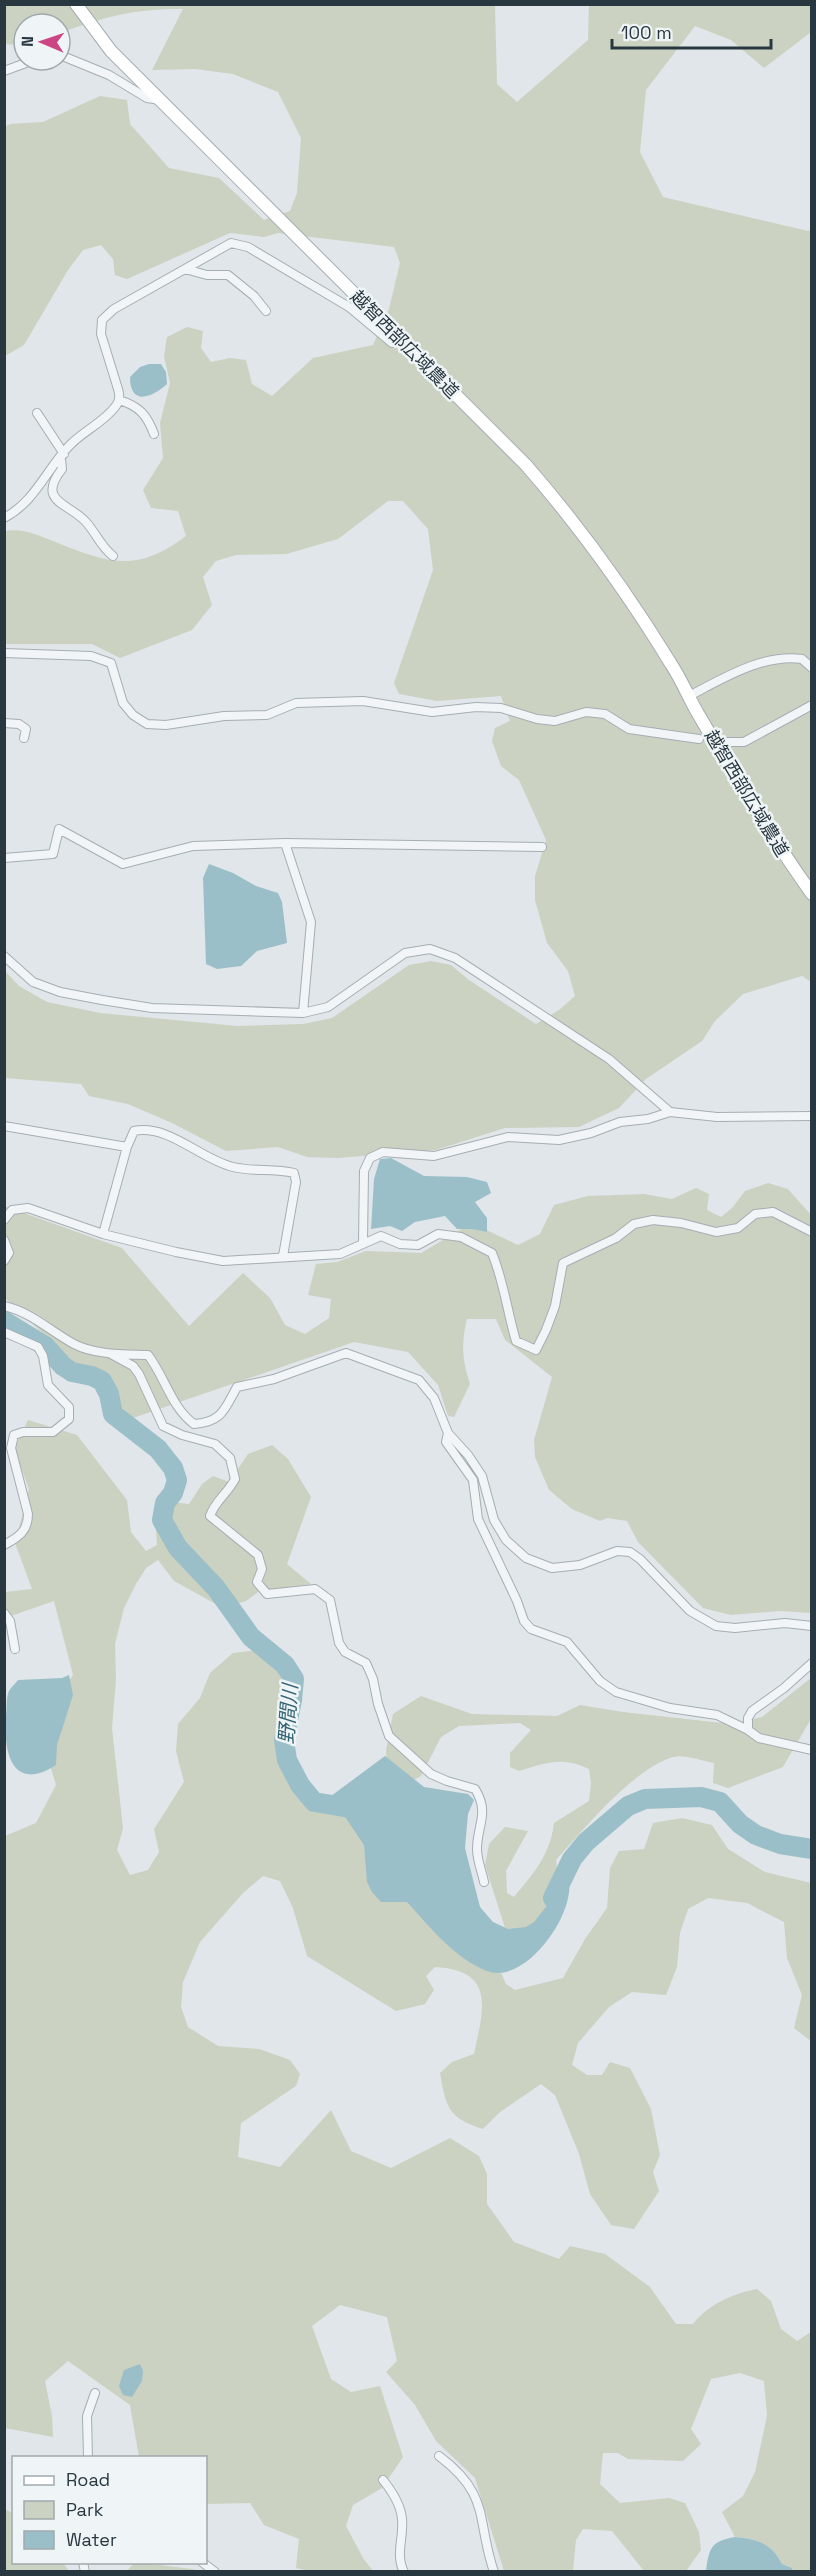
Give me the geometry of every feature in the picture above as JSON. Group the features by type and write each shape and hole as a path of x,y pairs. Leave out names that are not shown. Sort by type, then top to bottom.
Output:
{"street":[{"name":"越智西部広域農道","path":"76,4 111,51 526,465 568,513 608,566 673,666 774,841 812,894"},
{"path":"72,60 110,75 147,98 162,100"},
{"path":"4,518 22,507 69,446 103,420 119,400 118,389 101,334 102,320 114,309 231,243 248,247 349,308 392,343 401,340"},
{"path":"185,269 207,275 228,275 263,304 266,311"},
{"path":"119,400 143,412 154,434"},
{"path":"37,413 62,456 62,469 54,480 53,486 57,502 81,517 113,556"},
{"path":"4,653 91,656 111,663 123,703 133,715 147,724 166,725 224,716 267,715 296,703 363,701 432,712 476,707 501,708 537,719 555,721 586,712 605,714 629,729 699,740"},
{"path":"689,696 730,675 775,659 802,659 812,668"},
{"path":"728,742 744,742 812,705"},
{"path":"4,723 19,724 26,729 24,738"},
{"path":"4,858 52,854 59,829 123,864 193,846 285,843 542,848"},
{"path":"285,843 311,922 303,1013"},
{"path":"4,956 33,982 60,992 152,1008 303,1013 328,1007 405,953 430,949 455,958 609,1059 670,1112"},
{"path":"363,1242 364,1171 370,1158 383,1152 434,1156 508,1137 559,1140 591,1133 620,1122 648,1119 670,1112 717,1117 795,1114 812,1116"},
{"path":"4,1126 127,1147"},
{"path":"103,1234 127,1147 134,1131 146,1128 232,1167 294,1173 296,1182 283,1256"},
{"path":"4,1220 12,1210 28,1208 103,1234 223,1261 340,1254 381,1236 400,1244 418,1245 438,1234 461,1237 492,1253 503,1282 508,1315 516,1341 536,1350 555,1306 558,1278 563,1263 616,1238 634,1224 653,1221 681,1223 716,1232 738,1228 755,1214 773,1212 812,1232"},
{"path":"4,1240 9,1253 4,1261"},
{"path":"4,1306 20,1309 76,1345 110,1353 147,1355 156,1365 182,1415 194,1424 211,1423 224,1411 237,1387 274,1379 346,1353 419,1380 434,1398 448,1433 468,1455 482,1476 494,1520 506,1540 526,1558 552,1568 580,1565 617,1551 630,1552 640,1559 690,1611 716,1626 735,1628 785,1623 812,1626"},
{"path":"4,1332 38,1347 43,1356 48,1385 69,1407 69,1419 53,1432 23,1432 14,1435 11,1449 28,1514 28,1524 22,1534 4,1545"},
{"path":"110,1353 133,1366 139,1374 163,1426 182,1436 215,1444 230,1458 235,1479 227,1494 214,1505 210,1516 258,1555 262,1569 257,1582 267,1594 315,1589 330,1600 339,1643 345,1652 366,1663 373,1679 378,1704 389,1736 431,1774 475,1789 483,1800 477,1849 484,1882"},
{"path":"448,1433 446,1442 473,1480 478,1519 513,1591 524,1621 531,1629 567,1642 600,1681 616,1692 670,1708 717,1715 759,1738 812,1750"},
{"path":"4,1613 10,1621 15,1649"},
{"path":"748,1730 748,1718 752,1711 784,1688 812,1663"},
{"path":"88,2456 87,2416 95,2393"},
{"path":"439,2456 464,2478 475,2494 494,2571"},
{"path":"383,2480 391,2489 402,2516 399,2552 404,2571"}],"green space":[{"path":"5,5 495,5 497,84 517,102 588,40 589,5 811,5 811,32 764,68 731,40 695,26 646,90 640,152 663,197 811,230 811,982 802,976 743,994 715,1021 702,1041 646,1079 619,1108 579,1127 505,1128 436,1150 338,1158 307,1157 278,1147 226,1151 172,1123 128,1104 89,1096 81,1084 5,1078 5,971 19,986 47,1002 100,1013 238,1026 303,1024 332,1018 409,965 431,961 451,965 469,980 536,1024 559,1010 575,996 568,971 547,943 535,900 535,876 546,840 519,780 501,766 492,741 495,728 510,721 501,696 437,701 399,694 394,683 433,570 428,529 403,501 388,501 338,539 286,554 236,555 216,561 203,577 212,605 192,630 120,658 92,644 5,644 5,531 18,530 30,533 90,555 121,561 152,556 186,536 178,511 151,508 143,490 163,458 160,423 170,383 164,356 167,337 187,327 203,331 201,348 211,362 230,358 246,360 252,384 272,396 313,358 373,345 389,309 400,263 394,247 278,233 264,237 230,233 127,279 115,275 113,259 101,245 83,250 68,270 24,345 5,356 4,127 10,124 43,122 100,96 127,100 130,124 169,168 219,178 264,220 290,211 297,193 301,138 278,92 233,74 195,69 152,70 183,9 149,10 120,15 72,29 72,12 12,12 12,45 5,44"},
{"path":"768,1183 788,1189 811,1215 811,1613 781,1611 731,1615 703,1608 638,1542 627,1521 607,1518 600,1521 572,1509 549,1490 535,1457 534,1440 552,1377 505,1340 496,1319 467,1319 463,1352 470,1384 454,1417 448,1416 438,1385 408,1352 354,1342 133,1418 5,1298 4,1206 122,1248 189,1326 243,1273 270,1298 285,1325 305,1334 329,1318 331,1299 308,1295 316,1264 337,1262 366,1251 421,1253 472,1223 518,1245 540,1234 554,1205 588,1196 644,1194 672,1199 696,1188 709,1194 707,1210 721,1217 732,1208 745,1191"},
{"path":"28,1420 77,1435 127,1500 131,1532 146,1551 157,1545 155,1517 171,1502 189,1504 202,1484 213,1476 229,1482 248,1454 272,1445 288,1459 311,1497 287,1564 311,1584 258,1592 246,1601 223,1608 174,1581 158,1560 146,1568 124,1608 115,1644 116,1679 112,1728 123,1828 117,1850 130,1875 148,1870 159,1852 154,1829 184,1782 176,1751 178,1724 200,1698 210,1673 233,1653 259,1650 280,1670 286,1687 286,1713 281,1747 318,1795 345,1800 498,1966 506,1984 515,1990 563,1978 585,1939 607,1908 610,1868 619,1851 644,1849 653,1823 682,1818 712,1825 728,1849 765,1872 811,1883 812,2042 794,2028 802,1995 787,1958 784,1922 747,1903 708,1898 688,1909 680,1933 677,1967 666,1995 632,1992 609,2007 578,2043 572,2065 587,2075 602,2075 610,2062 630,2068 651,2109 660,2155 653,2172 659,2191 634,2229 611,2225 590,2194 579,2154 555,2095 541,2084 500,2112 483,2129 462,2120 451,2110 444,2095 440,2073 452,2062 474,2054 480,2023 481,1996 477,1985 469,1976 455,1970 435,1967 426,1976 434,1990 425,2004 396,2011 307,1956 293,1908 280,1881 263,1876 243,1893 200,1942 183,1982 181,2007 188,2027 218,2046 259,2049 290,2060 300,2074 296,2086 241,2123 238,2157 280,2167 331,2110 351,2151 391,2168 450,2138 479,2156 487,2174 487,2204 514,2242 559,2259 570,2246 605,2254 650,2287 676,2324 693,2324 714,2305 757,2289 771,2301 781,2329 797,2341 811,2332 811,2571 792,2571 792,2568 782,2564 774,2551 763,2543 735,2537 722,2512 743,2496 755,2472 767,2416 764,2381 740,2373 711,2379 691,2429 701,2444 683,2461 628,2459 618,2453 603,2453 600,2484 620,2503 669,2498 685,2503 699,2532 701,2550 686,2571 644,2571 612,2531 583,2529 576,2540 573,2571 504,2571 475,2478 436,2441 415,2405 386,2372 397,2361 387,2317 340,2305 312,2326 331,2379 351,2392 380,2386 403,2457 382,2488 353,2505 346,2526 363,2558 373,2571 314,2572 296,2568 299,2539 264,2525 250,2503 207,2504 207,2456 139,2456 130,2405 68,2361 45,2381 52,2416 53,2437 5,2428 5,1836 36,1823 56,1785 45,1748 60,1695 73,1675 54,1601 5,1618 5,1592 32,1589 15,1543 29,1489 14,1449"},
{"path":"811,1678 811,1719 783,1767 728,1788 713,1783 714,1763 677,1756 658,1764 642,1774 610,1801 556,1860 560,1895 544,1924 507,1934 485,1865 489,1844 505,1827 528,1831 506,1871 507,1893 514,1897 545,1854 554,1823 589,1801 591,1783 589,1769 562,1762 546,1763 519,1771 510,1767 510,1753 531,1730 520,1723 459,1726 441,1737 421,1776 406,1784 387,1767 386,1750 393,1714 421,1696 472,1714 557,1716 580,1705 731,1724 762,1717"},
{"path":"4,2509 12,2513 12,2564 64,2564 69,2571 5,2571"},
{"path":"133,2564 151,2564 199,2571 127,2571"}],"water":[{"path":"161,364 166,372 167,384 155,393 143,397 138,396 131,386 130,377 140,367"},
{"path":"209,864 233,873 256,886 278,893 282,902 287,943 257,951 241,966 217,969 206,964 203,878"},
{"path":"391,1158 424,1176 467,1177 487,1182 491,1193 475,1202 487,1218 487,1232 457,1229 445,1216 415,1222 402,1231 390,1226 371,1229 374,1179 380,1159"},
{"path":"69,1675 73,1695 57,1745 56,1765 41,1773 29,1774 20,1771 13,1764 6,1742 5,1728 9,1691 18,1680 62,1678"},
{"path":"385,1756 424,1787 468,1794 474,1800 468,1814 465,1848 480,1907 493,1922 508,1929 526,1927 534,1922 546,1907 561,1873 568,1876 569,1890 557,1925 533,1956 518,1967 502,1973 487,1971 475,1966 443,1941 407,1902 381,1902 372,1892 367,1882 364,1845 331,1796"},
{"path":"140,2364 143,2371 142,2381 132,2397 123,2395 119,2386 124,2370"},
{"path":"735,2537 763,2543 774,2551 782,2564 792,2568 792,2571 706,2571 710,2551 716,2543"}],"waterway":[{"name":"野間川","path":"4,1321 45,1346 63,1366 72,1372 92,1376 102,1381 109,1394 113,1414 158,1449 173,1468 177,1480 173,1493 165,1503 162,1520 178,1548 216,1588 251,1637 285,1665 294,1679 284,1740 287,1760 300,1785 314,1802 362,1810"},
{"name":"野間川","path":"553,1898 572,1859 586,1842 628,1806 645,1799 701,1797 720,1802 740,1824 756,1835 780,1844 812,1849"}]}
